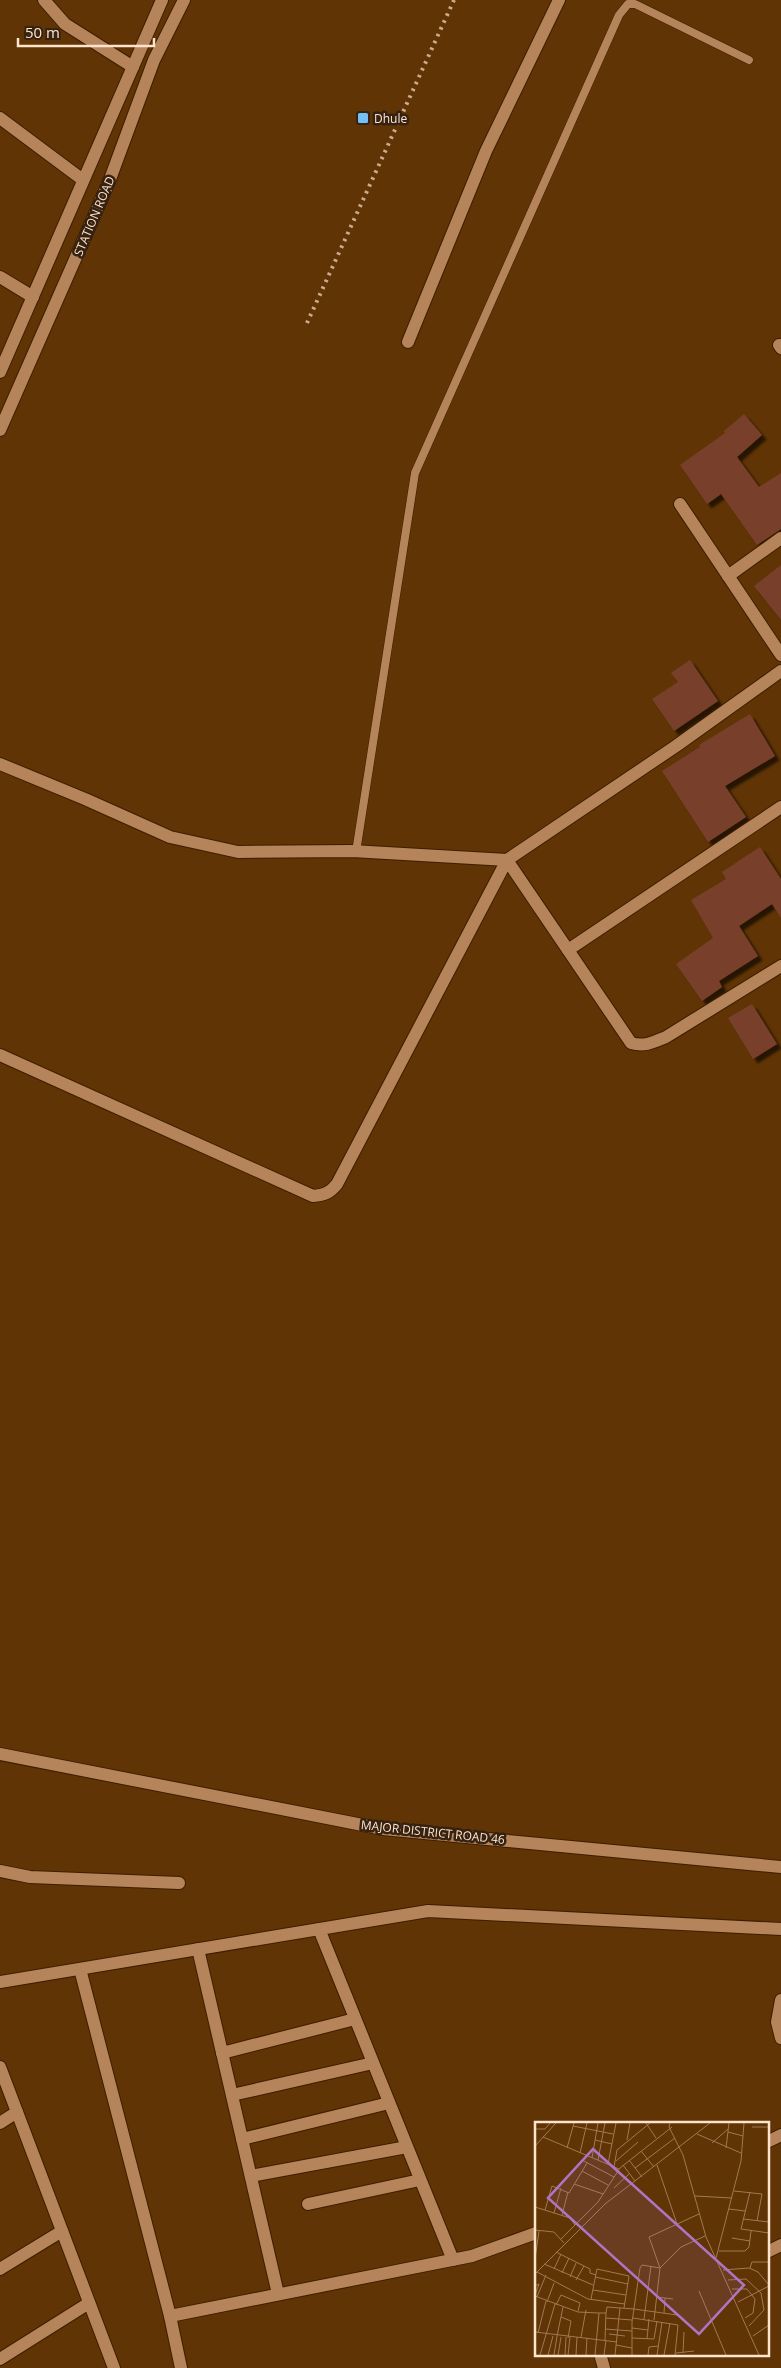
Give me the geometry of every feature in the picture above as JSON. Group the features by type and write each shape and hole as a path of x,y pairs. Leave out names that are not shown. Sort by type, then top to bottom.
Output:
{"street":[{"path":"44,0 65,24 133,67"},
{"name":"STATION ROAD","path":"0,372 162,0"},
{"name":"STATION ROAD","path":"0,430 109,182 154,60 184,0"},
{"path":"408,342 486,151 559,0"},
{"path":"0,118 84,180"},
{"path":"0,277 33,297"},
{"path":"680,504 781,655"},
{"path":"728,576 781,538"},
{"path":"0,1055 312,1196 322,1196 332,1191 337,1184 507,860 781,671"},
{"path":"0,764 170,837 238,852 356,852 507,860"},
{"path":"568,950 781,807"},
{"path":"507,860 626,1037 632,1043 639,1046 648,1045 666,1037 781,966"},
{"name":"MAJOR DISTRICT ROAD 46","path":"0,1754 383,1829 781,1867"},
{"path":"0,1871 30,1877 179,1883"},
{"path":"0,1982 428,1911 781,1929"},
{"path":"319,1930 453,2260"},
{"path":"198,1949 278,2294"},
{"path":"80,1969 170,2316 181,2368"},
{"path":"781,2000 776,2022 781,2038"},
{"path":"222,2053 356,2019"},
{"path":"232,2095 373,2063"},
{"path":"0,2068 114,2368"},
{"path":"242,2139 390,2103"},
{"path":"0,2123 17,2112"},
{"path":"768,2142 781,2135"},
{"path":"251,2176 407,2147"},
{"path":"308,2204 420,2180"},
{"path":"0,2269 62,2231"},
{"path":"170,2316 472,2256 535,2234"},
{"path":"768,2252 781,2245"},
{"path":"0,2359 90,2303"}],"lane":[{"path":"356,852 415,473 619,15 628,4 635,4 749,60"}],"building":[{"path":"744,414 762,435 737,457 759,487 781,473 781,529 757,545 721,494 707,504 680,465 725,433 724,431"},
{"path":"781,565 781,620 754,586"},
{"path":"690,660 718,701 674,731 652,699 678,682 671,673"},
{"path":"750,714 775,756 725,786 746,817 708,842 662,771 700,747 699,745"},
{"path":"760,847 781,879 781,918 772,904 739,926 758,956 719,981 722,987 702,1001 676,964 713,938 691,900 726,879 722,872"},
{"path":"752,1004 777,1044 753,1059 728,1018"}],"railway":[{"path":"307,323 454,0"}],"place":[{"name":"Dhule","path":"363,118"}]}
